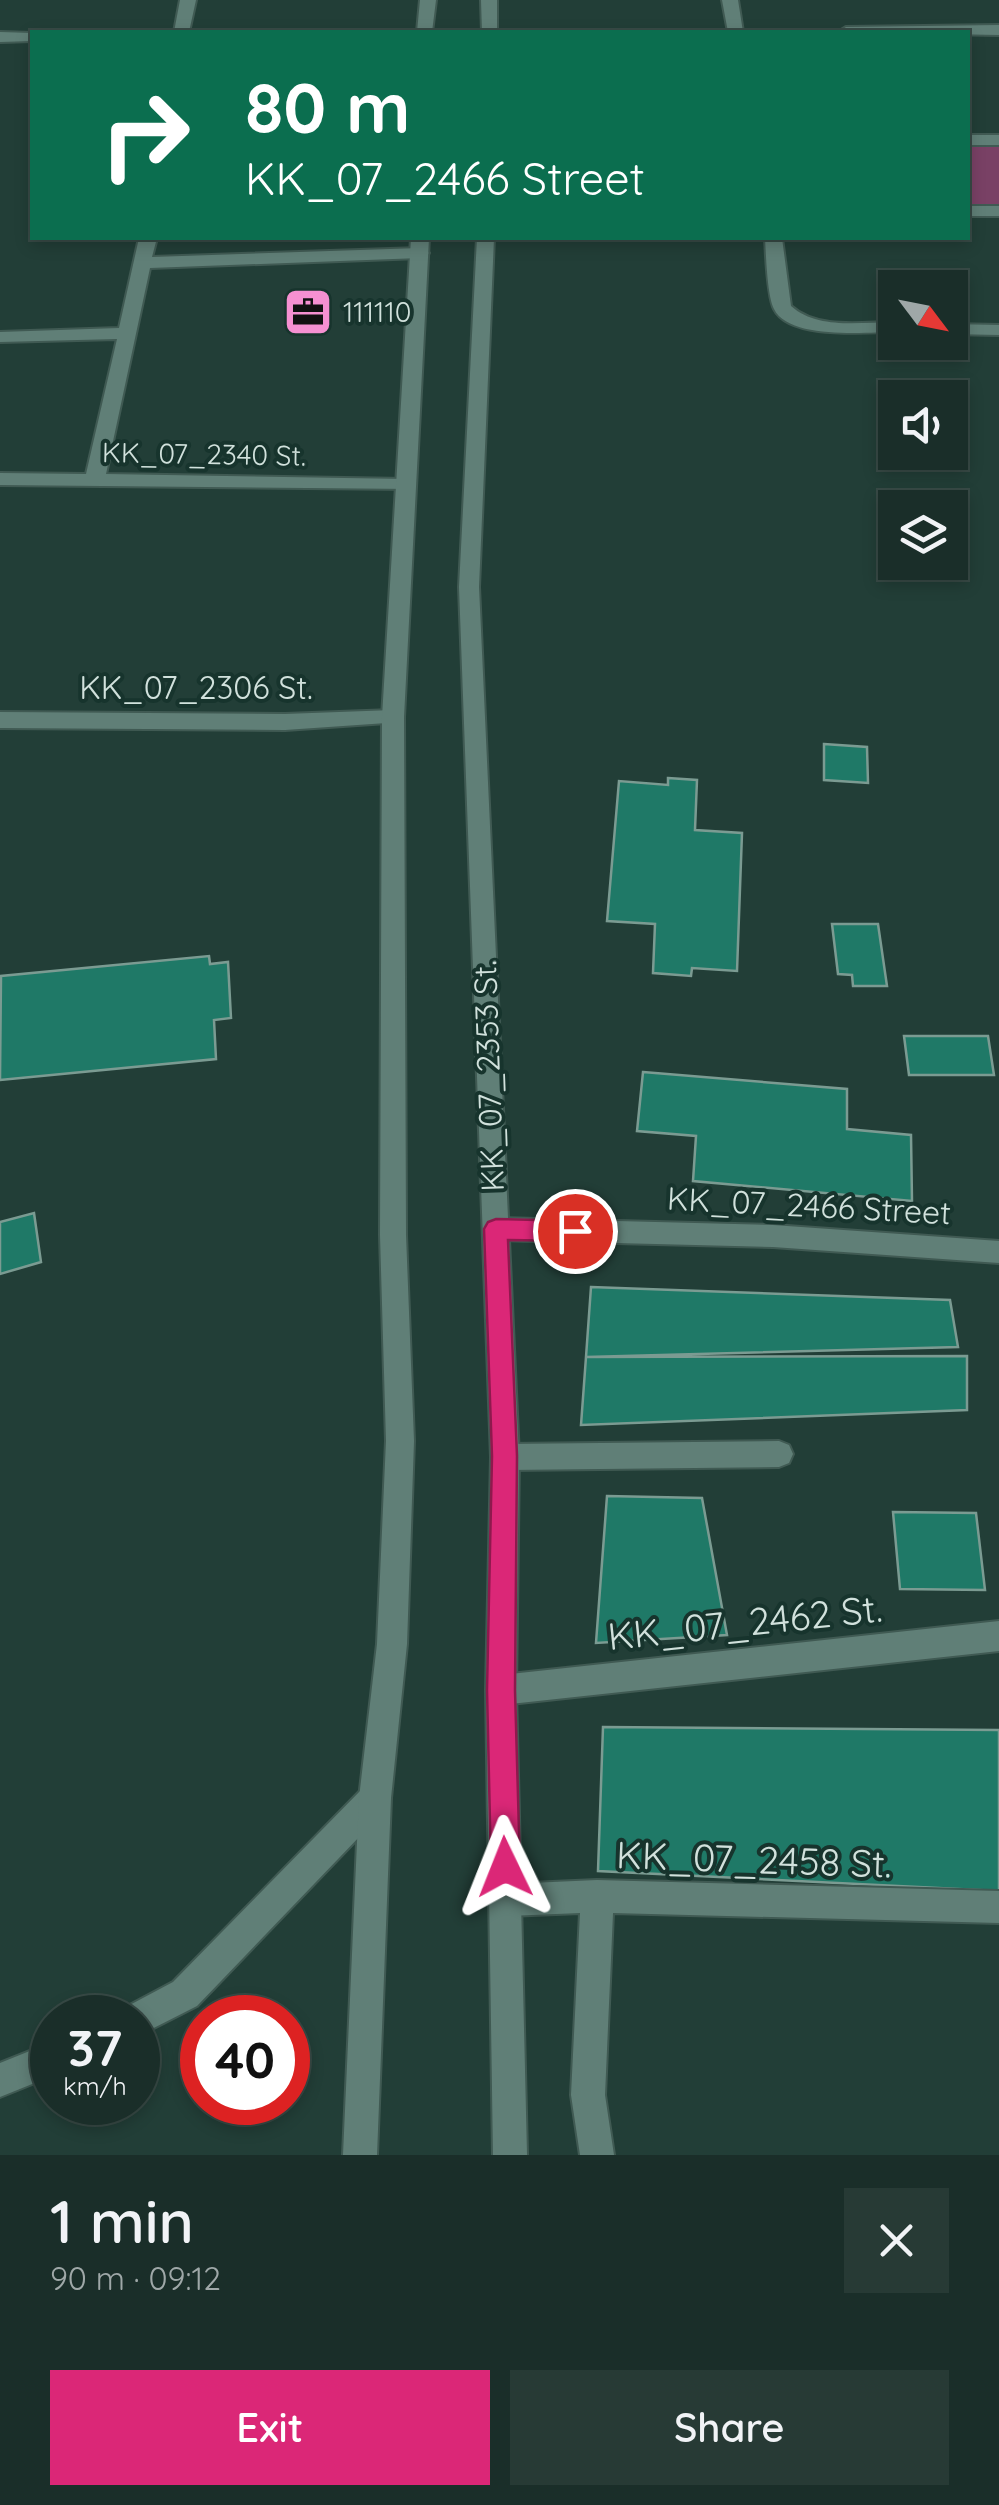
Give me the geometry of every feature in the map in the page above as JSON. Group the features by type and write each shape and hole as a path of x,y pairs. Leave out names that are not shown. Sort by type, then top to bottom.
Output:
{"street":[{"path":"182,30 188,0"},
{"path":"425,30 428,0"},
{"path":"489,0 490,30"},
{"path":"730,0 736,30"},
{"path":"970,30 999,30"},
{"path":"0,37 30,37"},
{"path":"970,140 999,140"},
{"path":"970,211 999,211"},
{"path":"95,479 148,240"},
{"name":"KK_07_2353 St.","path":"485,240 469,587 504,1456 501,1690 510,2155"},
{"path":"772,240 782,308 788,315 828,326 878,327"},
{"path":"145,262 420,245 393,717 393,1234 400,1441 392,1644 375,1798 360,2155"},
{"path":"968,329 999,330"},
{"path":"0,336 130,334"},
{"name":"KK_07_2340 St.","path":"0,479 406,486"},
{"name":"KK_07_2306 St.","path":"0,720 285,722 393,717"},
{"name":"KK_07_2466 Street","path":"496,1229 773,1236 999,1252"},
{"path":"504,1456 778,1454"},
{"name":"KK_07_2462 St.","path":"501,1690 999,1636"},
{"path":"160,2007 184,1994 375,1798"},
{"path":"597,1896 588,2095 597,2155"},
{"name":"KK_07_2458 St.","path":"506,1900 597,1896 999,1907"},
{"path":"0,2080 30,2068"}],"shaded area":[{"path":"970,140 999,140 999,211 970,211"}],"building":[{"path":"824,744 867,747 868,783 824,780"},
{"path":"668,778 697,780 695,830 742,833 737,971 692,968 691,976 653,973 655,924 607,921 619,781 668,785"},
{"path":"832,924 878,924 887,986 853,986 852,975 838,974"},
{"path":"209,956 210,964 228,962 231,1018 214,1020 216,1059 0,1080 1,976"},
{"path":"904,1036 988,1036 994,1075 909,1075"},
{"path":"643,1072 847,1089 847,1129 911,1135 912,1201 693,1181 696,1136 637,1131"},
{"path":"34,1213 41,1262 0,1274 0,1222"},
{"path":"591,1287 950,1300 958,1347 586,1357"},
{"path":"967,1356 967,1410 581,1425 586,1357"},
{"path":"607,1496 702,1498 727,1635 596,1643"},
{"path":"893,1512 976,1513 985,1590 900,1589"},
{"path":"603,1727 999,1730 999,1891 598,1871"}],"place":[{"name":"111110","path":"308,312"}],"route":[{"path":"505,1867 501,1690 504,1456 496,1229 575,1231"}]}
